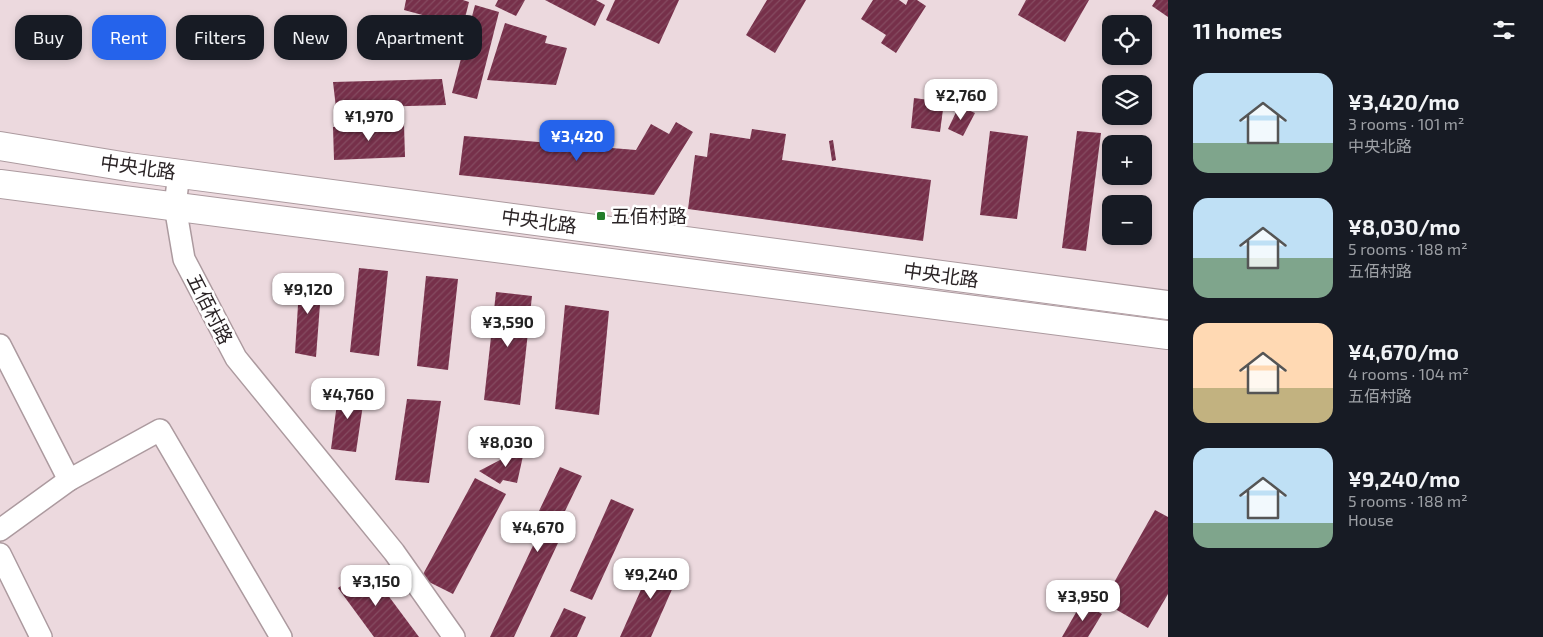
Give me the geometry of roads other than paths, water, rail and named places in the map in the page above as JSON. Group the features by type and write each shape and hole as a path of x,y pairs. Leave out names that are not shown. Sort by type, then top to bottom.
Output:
{"main road":[{"name":"中央北路","path":"0,146 179,173 1168,305"},
{"name":"中央北路","path":"0,184 1168,335"}],"street":[{"name":"五佰村路","path":"179,173 175,206 184,258 236,358 394,552 454,637"},
{"path":"0,345 69,480"},
{"path":"0,530 69,480 160,430 281,637"},
{"path":"0,554 41,637"}],"place":[{"name":"五佰村路","path":"601,216"}]}
